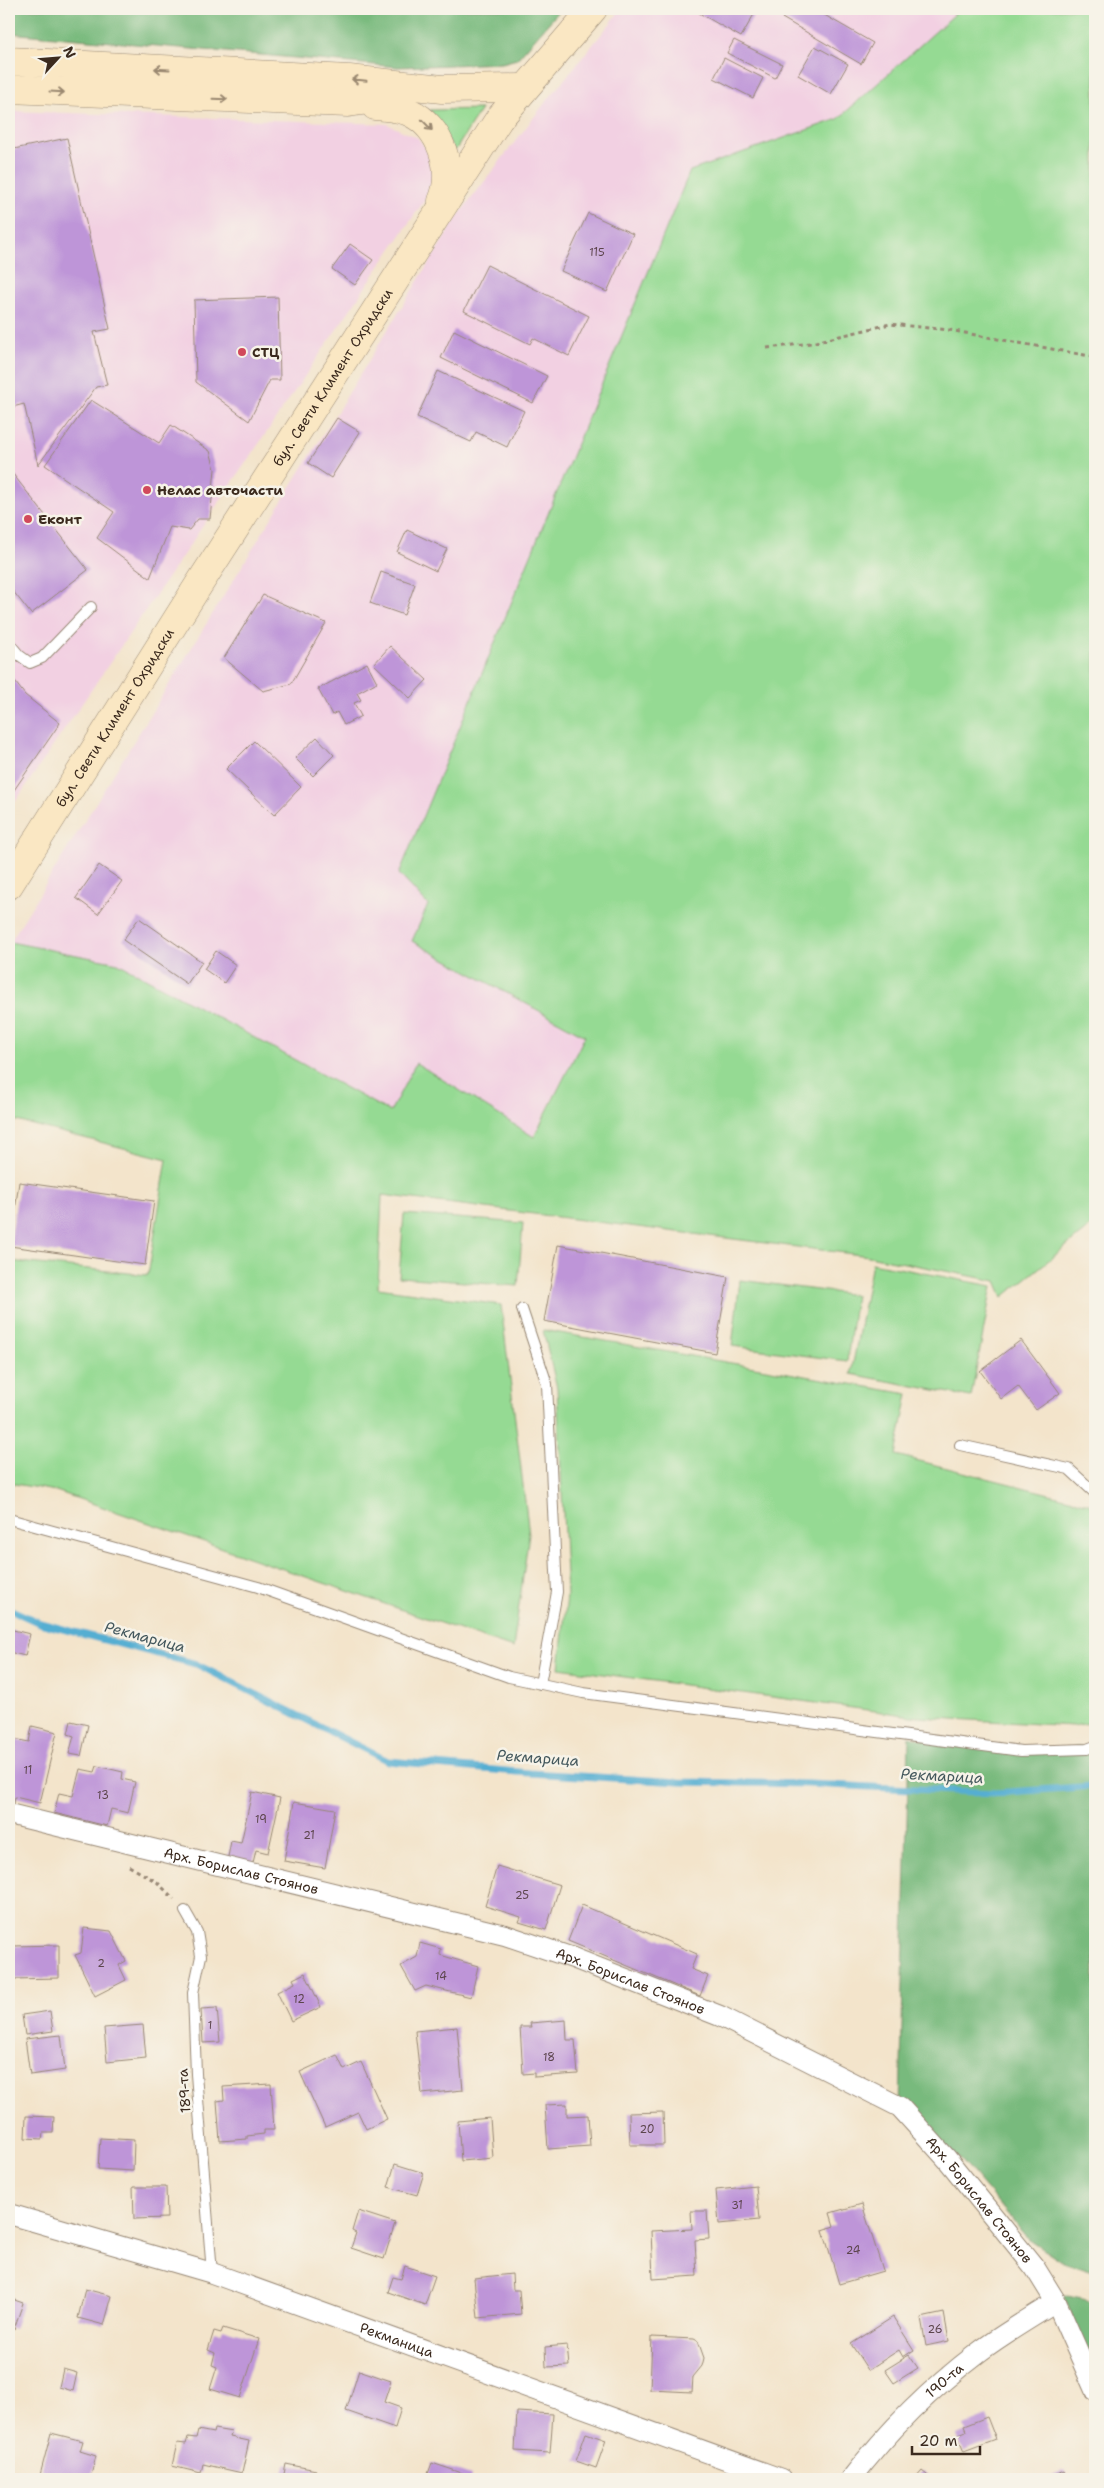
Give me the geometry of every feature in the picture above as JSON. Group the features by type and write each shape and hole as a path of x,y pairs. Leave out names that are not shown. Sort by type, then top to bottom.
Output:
{"main road":[{"name":"бул. Свети Климент Охридски","path":"9,885 196,589 499,119 593,9"},
{"path":"9,61 349,79 442,89 524,88"},
{"path":"9,89 348,103 409,112 420,118 435,134 445,156 447,171 444,196 433,222"},
{"path":"348,103 442,89"}],"street":[{"name":"Арх. Борислав Стоянов","path":"9,1814 505,1935 573,1958 720,2016 900,2107 986,2206 1035,2268 1056,2302 1095,2390"},
{"name":"Рекманица","path":"9,2214 212,2273 781,2479"},
{"name":"190-та","path":"851,2479 900,2420 942,2381 980,2351 1056,2302"}],"lane":[{"path":"9,643 18,655 30,663 42,658 91,606"},
{"path":"522,1309 547,1384 557,1592 540,1684"},
{"path":"960,1445 1069,1469 1095,1493"},
{"path":"9,1519 258,1588 509,1677 583,1693 1021,1751 1095,1746"},
{"name":"189-та","path":"185,1911 197,1932 201,1956 193,1993 196,2074 212,2273"}],"path":[{"path":"767,348 811,343 890,324 949,330 1095,357"}],"shaded area":[{"path":"622,9 961,9 838,119 690,171 428,905 412,941 585,1036 533,1137 416,1063 391,1112 118,963 10,942 458,216 541,108"},
{"path":"9,111 387,124 418,138 428,152 433,167 432,183 426,198 9,811"}],"green space":[{"path":"9,9 561,9 517,59 502,63 398,67 9,33"},
{"path":"948,9 959,9 957,12 961,9 1095,9 1095,1223 1003,1297 996,1281 869,1256 382,1195 378,1288 501,1305 529,1534 513,1648 56,1491 9,1483 9,1261 148,1275 167,1159 9,1119 9,943 118,963 390,1112 416,1063 534,1137 585,1036 412,941 428,905 399,874 690,171 838,119 955,14"},
{"path":"481,109 455,151 430,110 431,110"},
{"path":"404,1214 523,1223 518,1286 399,1277"},
{"path":"872,1263 992,1286 971,1397 851,1374"},
{"path":"740,1280 856,1295 847,1361 732,1346"},
{"path":"543,1330 908,1394 896,1455 1089,1504 1095,1514 1095,1722 1073,1726 919,1717 559,1668 567,1596 557,1388"},
{"path":"909,1737 1021,1751 1095,1746 1095,2273 1065,2263 1030,2240 963,2162 900,2107"},
{"path":"1063,2295 1095,2302 1095,2367"}],"building":[{"path":"701,9 757,9 741,37 699,13"},
{"path":"788,9 814,9 873,43 861,64 782,18"},
{"path":"734,40 782,64 775,78 727,53"},
{"path":"815,46 848,64 831,94 798,75"},
{"path":"724,58 763,78 753,98 714,78"},
{"path":"67,138 110,329 94,332 107,385 96,387 38,465 24,404 9,408 9,150"},
{"path":"588,213 633,234 607,292 561,271"},
{"path":"350,244 373,260 355,285 332,269"},
{"path":"487,265 589,316 569,356 533,338 530,344 464,311"},
{"path":"278,297 280,380 270,380 249,421 196,382 194,300"},
{"path":"454,330 547,376 533,403 441,358"},
{"path":"438,371 524,411 507,447 476,432 471,442 417,417"},
{"name":"Нелас авточасти","path":"91,400 159,443 171,425 210,451 215,469 210,519 198,519 189,530 170,527 150,578 97,538 114,512 45,465"},
{"path":"337,418 360,432 331,478 308,463"},
{"name":"Еконт","path":"9,469 88,570 31,614 9,586"},
{"path":"407,530 447,549 436,571 397,552"},
{"path":"381,572 415,584 404,615 370,603"},
{"path":"263,595 326,623 291,684 263,691 224,658"},
{"path":"390,646 427,680 410,698 374,664"},
{"path":"367,663 377,682 357,693 361,700 354,703 361,716 344,725 337,712 332,715 318,689"},
{"path":"9,674 25,695 60,723 10,796"},
{"path":"317,737 334,755 313,776 295,758"},
{"path":"254,741 301,787 274,815 226,769"},
{"path":"99,865 122,881 98,914 76,898"},
{"path":"139,918 202,962 187,984 123,940"},
{"path":"216,951 236,965 224,983 204,969"},
{"path":"19,1182 154,1201 145,1265 10,1246"},
{"path":"558,1245 728,1277 715,1353 544,1321"},
{"path":"1021,1340 1060,1393 1036,1410 1018,1386 1001,1399 980,1371"},
{"path":"9,1629 30,1634 25,1656 9,1652"},
{"path":"71,1721 88,1725 81,1756 69,1754 74,1736 68,1734"},
{"path":"32,1726 57,1732 40,1803 15,1797 14,1804 9,1803 9,1738 29,1742"},
{"path":"97,1766 123,1772 122,1779 135,1782 128,1813 111,1809 107,1826 54,1813 59,1793 73,1796 80,1769 95,1772"},
{"path":"252,1792 280,1798 268,1853 256,1850 252,1867 227,1862 231,1841 241,1843"},
{"path":"294,1802 335,1809 325,1868 284,1861"},
{"path":"497,1866 560,1885 546,1930 519,1922 521,1917 485,1906"},
{"path":"582,1905 697,1954 691,1969 708,1976 700,1996 568,1941"},
{"path":"84,1928 111,1931 126,1961 119,1965 126,1980 95,1996 75,1955 81,1953"},
{"path":"420,1943 441,1949 440,1955 478,1966 471,1997 426,1986 415,1991 401,1966 417,1957"},
{"path":"59,1945 59,1978 13,1979 12,1946"},
{"path":"305,1973 321,2007 291,2021 277,1992 295,1983 293,1979"},
{"path":"217,2008 220,2042 203,2043 201,2009"},
{"path":"50,2011 53,2031 25,2035 22,2015"},
{"path":"566,2020 567,2040 575,2040 578,2074 534,2077 534,2073 523,2074 520,2027 531,2027 530,2023"},
{"path":"143,2025 146,2058 107,2062 104,2028"},
{"path":"457,2027 463,2090 422,2094 415,2031"},
{"path":"61,2035 65,2070 30,2075 25,2039"},
{"path":"337,2055 344,2070 361,2062 387,2119 366,2129 358,2112 325,2127 300,2072"},
{"path":"271,2084 274,2130 264,2130 264,2134 247,2136 247,2139 220,2141 217,2101 224,2100 223,2087"},
{"path":"567,2104 567,2116 588,2115 590,2146 548,2149 545,2105"},
{"path":"663,2112 664,2145 630,2145 629,2113"},
{"path":"26,2116 54,2117 53,2133 43,2133 42,2139 25,2138"},
{"path":"490,2118 493,2158 461,2161 458,2121"},
{"path":"100,2138 134,2140 133,2171 98,2169"},
{"path":"395,2164 424,2173 417,2195 388,2187"},
{"path":"756,2186 759,2220 719,2224 716,2190"},
{"path":"133,2187 166,2187 167,2218 134,2219"},
{"path":"862,2204 883,2271 839,2284 823,2230 834,2226 830,2213"},
{"path":"358,2211 395,2223 384,2259 351,2248 356,2233 352,2231"},
{"path":"691,2211 707,2211 709,2239 695,2240 697,2276 653,2279 651,2231 692,2229"},
{"path":"405,2266 435,2276 425,2305 388,2292 393,2277 401,2279"},
{"path":"512,2274 513,2290 519,2290 521,2314 478,2318 474,2278"},
{"path":"85,2289 112,2296 104,2325 78,2318"},
{"path":"9,2298 23,2303 14,2329 9,2327"},
{"path":"944,2313 949,2341 926,2346 921,2318"},
{"path":"893,2317 914,2350 903,2357 899,2350 868,2370 851,2344"},
{"path":"223,2328 259,2339 240,2398 210,2389 217,2367 212,2365 215,2353 208,2350 214,2331 221,2333"},
{"path":"652,2337 694,2339 698,2341 704,2358 702,2366 693,2377 692,2392 650,2390"},
{"path":"567,2345 569,2366 546,2367 545,2347"},
{"path":"909,2355 918,2368 894,2383 885,2370"},
{"path":"63,2369 77,2373 73,2391 59,2387"},
{"path":"359,2370 391,2381 384,2402 401,2408 395,2428 346,2411"},
{"path":"517,2412 553,2414 550,2453 515,2451"},
{"path":"987,2417 996,2440 964,2452 957,2435 966,2431 964,2426"},
{"path":"214,2429 232,2432 230,2437 249,2441 242,2473 203,2464 201,2473 172,2466 177,2443 186,2444 188,2437 196,2438 198,2430 213,2433"},
{"path":"51,2433 83,2441 80,2451 96,2456 90,2479 39,2479"},
{"path":"586,2433 606,2440 596,2468 576,2461"},
{"path":"432,2463 471,2476 470,2479 426,2479"},
{"path":"286,2464 316,2470 313,2479 283,2479"},
{"path":"922,2471 932,2479 915,2479"},
{"path":"1064,2471 1068,2479 1046,2479"}],"waterway":[{"name":"Рекмарица","path":"9,1609 40,1623 196,1664 388,1761 530,1773 680,1782 809,1784 995,1793 1095,1786"}],"place":[{"name":"СТЦ","path":"242,352"},
{"name":"Нелас авточасти","path":"147,490"},
{"name":"Еконт","path":"28,519"}]}
